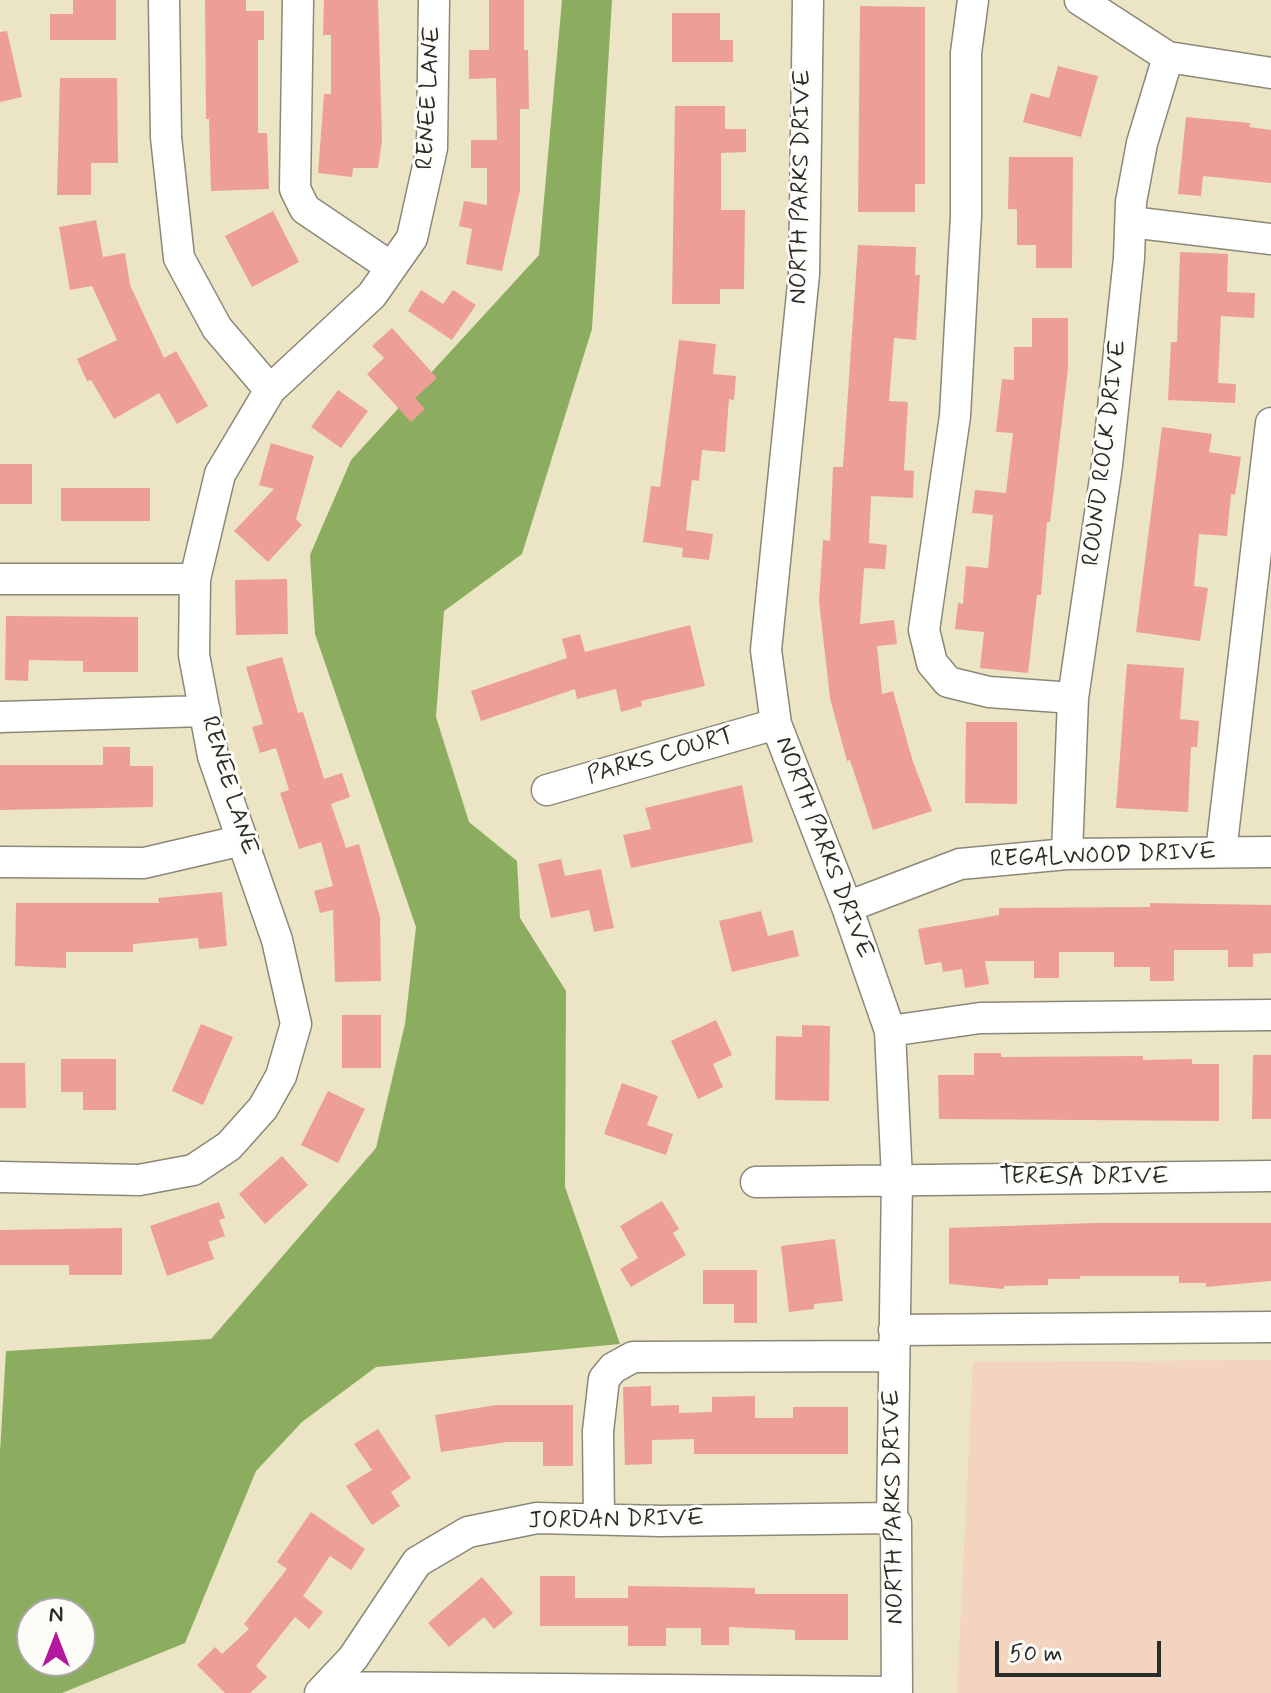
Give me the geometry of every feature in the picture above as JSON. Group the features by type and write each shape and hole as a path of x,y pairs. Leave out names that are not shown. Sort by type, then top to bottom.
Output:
{"street":[{"path":"164,0 166,137 179,258 217,328 270,390"},
{"path":"298,0 295,189 305,209 391,267"},
{"name":"RENEE LANE","path":"0,1177 139,1180 193,1170 229,1146 263,1108 281,1076 296,1024 277,940 213,756 194,655 195,579 220,474 270,390 372,295 412,238 432,148 434,0"},
{"name":"NORTH PARKS DRIVE","path":"808,0 804,274 766,650 776,724 847,907 890,1031 897,1179 892,1518 896,1523 897,1693"},
{"path":"973,0 966,53 966,216 955,416 924,630 932,663 948,682 989,692 1073,698"},
{"path":"1080,0 1168,57 1271,73"},
{"name":"ROUND ROCK DRIVE","path":"1067,854 1073,698 1107,465 1131,222 1142,143 1168,57"},
{"path":"1131,222 1271,239"},
{"path":"1221,852 1271,423"},
{"path":"0,579 195,579"},
{"path":"0,717 205,711"},
{"name":"PARKS COURT","path":"547,790 776,724"},
{"path":"0,862 144,863 183,857 243,840"},
{"name":"REGALWOOD DRIVE","path":"847,907 960,864 1067,854 1271,852"},
{"path":"890,1031 980,1018 1271,1015"},
{"name":"TERESA DRIVE","path":"756,1182 1271,1176"},
{"path":"599,1519 598,1431 604,1379 613,1368 633,1357 1271,1327"},
{"name":"JORDAN DRIVE","path":"323,1690 353,1658 417,1562 468,1532 537,1518 892,1518"},
{"path":"323,1690 897,1693"}],"shaded area":[{"path":"1271,1360 1271,1693 957,1693 973,1362"}],"green space":[{"path":"562,0 612,0 592,329 522,554 444,611 436,717 469,822 517,861 520,918 566,991 565,1187 620,1344 376,1367 302,1422 256,1471 185,1643 62,1693 0,1693 0,1452 6,1351 211,1339 376,1148 405,1024 416,927 315,634 310,555 351,460 539,255"}],"building":[{"path":"73,0 116,0 116,40 50,40 50,14 73,14"},
{"path":"205,0 246,0 246,11 264,11 264,40 258,40 258,133 267,133 269,189 211,191 209,119 206,119"},
{"path":"324,0 378,0 382,140 378,168 353,168 352,177 318,173 324,94 331,94 331,35 323,35"},
{"path":"489,0 524,0 524,50 528,50 529,109 520,109 520,190 502,271 466,264 472,229 459,226 464,201 487,205 487,168 471,168 471,140 497,140 496,78 469,79 469,50 489,50"},
{"path":"860,6 925,7 925,184 915,184 915,212 858,212"},
{"path":"672,13 720,13 720,40 733,40 733,62 672,62"},
{"path":"7,31 22,97 0,102 0,32"},
{"path":"1058,66 1098,76 1081,137 1023,122 1031,93 1049,98"},
{"path":"60,78 117,78 118,163 91,163 91,195 57,195"},
{"path":"675,106 725,106 725,129 746,129 746,152 721,153 721,210 745,210 744,289 720,289 720,304 672,304"},
{"path":"1186,117 1250,123 1249,127 1271,130 1271,183 1203,176 1201,196 1178,194"},
{"path":"1009,157 1073,157 1072,268 1036,268 1036,245 1017,245 1017,209 1008,209"},
{"path":"273,211 299,262 252,287 225,236"},
{"path":"96,220 103,257 125,253 130,285 164,358 176,351 208,406 177,424 159,393 114,419 91,380 87,381 77,359 117,340 92,286 70,290 59,227"},
{"path":"858,245 916,247 915,275 920,275 916,340 894,338 889,401 908,402 904,470 914,471 913,498 871,496 869,543 887,545 885,569 864,568 860,624 894,620 897,644 877,646 882,694 893,691 913,762 932,811 873,830 850,760 847,761 830,698 819,601 823,540 830,541 833,467 843,467"},
{"path":"1180,252 1228,254 1227,292 1255,293 1254,318 1221,316 1218,383 1236,384 1235,403 1168,400 1171,342 1177,342"},
{"path":"421,290 443,304 453,290 476,305 452,340 408,311"},
{"path":"1032,318 1068,318 1068,369 1050,522 1047,522 1041,595 1037,595 1028,673 980,668 984,632 955,629 958,603 963,604 966,566 988,568 993,515 972,513 975,490 1006,493 1013,433 996,432 1002,379 1014,380 1014,347 1032,347"},
{"path":"392,328 437,378 415,398 425,409 411,422 367,374 384,358 372,346"},
{"path":"679,340 716,344 713,374 736,376 734,400 729,399 725,452 702,450 699,481 692,480 686,530 713,534 709,560 682,557 683,548 643,542 651,486 660,487"},
{"path":"338,390 368,411 341,448 311,427"},
{"path":"1162,427 1212,434 1209,452 1241,457 1235,495 1231,494 1227,536 1199,534 1194,586 1208,588 1200,641 1136,632"},
{"path":"271,443 314,456 296,519 302,525 268,562 234,531 274,489 259,485"},
{"path":"0,464 32,464 32,504 0,504"},
{"path":"61,488 150,488 150,521 61,521"},
{"path":"287,579 288,634 236,635 235,580"},
{"path":"6,616 138,617 138,672 83,672 83,661 29,660 28,681 5,680"},
{"path":"690,625 705,686 641,701 642,706 621,712 616,689 577,699 575,689 481,721 471,691 567,658 562,639 580,634 585,652"},
{"path":"282,657 298,713 303,712 324,779 342,773 350,797 331,804 346,848 359,844 380,917 381,981 335,982 333,910 320,913 314,891 333,886 321,842 299,849 280,793 289,790 276,748 260,753 252,727 263,724 246,667"},
{"path":"1127,664 1184,668 1180,719 1199,721 1197,747 1191,747 1188,812 1116,808"},
{"path":"966,722 1017,722 1017,804 965,803"},
{"path":"103,747 130,747 130,766 153,766 153,807 0,810 0,765 103,765"},
{"path":"742,785 753,842 631,868 623,835 651,829 645,808"},
{"path":"561,859 565,876 601,869 614,928 594,932 589,910 551,918 538,864"},
{"path":"222,892 227,946 199,949 198,938 133,944 133,952 66,952 66,968 15,966 16,903 159,903 158,898"},
{"path":"1150,903 1271,905 1271,953 1253,954 1253,967 1228,967 1228,950 1174,950 1174,981 1150,981 1150,967 1114,967 1114,952 1059,952 1059,978 1034,978 1034,961 985,961 989,984 965,988 962,969 943,972 941,962 925,965 918,929 999,915 999,908 1150,907"},
{"path":"761,911 768,936 793,930 799,956 732,972 719,921"},
{"path":"342,1015 381,1015 381,1068 342,1068"},
{"path":"716,1020 732,1055 713,1064 723,1087 698,1099 671,1041"},
{"path":"201,1024 233,1037 203,1105 172,1091"},
{"path":"802,1025 830,1026 829,1101 775,1100 776,1036 802,1037"},
{"path":"974,1053 1001,1053 1001,1057 1143,1056 1143,1060 1192,1059 1192,1064 1219,1064 1219,1121 939,1119 938,1075 974,1075"},
{"path":"1253,1055 1271,1055 1271,1119 1252,1119"},
{"path":"61,1059 116,1059 116,1110 83,1110 83,1092 61,1092"},
{"path":"0,1063 25,1063 26,1108 0,1108"},
{"path":"622,1083 658,1096 647,1125 673,1134 666,1155 604,1134"},
{"path":"328,1091 365,1109 338,1163 301,1145"},
{"path":"282,1156 308,1185 265,1224 239,1194"},
{"path":"662,1201 679,1229 673,1233 686,1255 631,1287 620,1269 638,1258 620,1226"},
{"path":"219,1202 225,1218 219,1220 225,1236 208,1242 214,1259 167,1276 150,1226"},
{"path":"1093,1223 1271,1223 1271,1281 1206,1287 1206,1283 1179,1283 1179,1276 1080,1276 1080,1279 1048,1279 1048,1285 1004,1286 1004,1289 949,1284 949,1228"},
{"path":"122,1228 122,1275 69,1275 69,1265 0,1265 0,1230"},
{"path":"835,1239 843,1301 814,1304 814,1309 789,1312 781,1246"},
{"path":"703,1270 757,1270 757,1323 734,1323 734,1304 703,1304"},
{"path":"651,1386 651,1406 679,1405 679,1413 712,1412 712,1397 755,1396 755,1418 793,1418 793,1407 848,1407 848,1454 694,1454 694,1439 652,1440 652,1464 625,1465 623,1387"},
{"path":"496,1405 573,1405 573,1466 543,1466 543,1442 507,1442 441,1452 435,1415"},
{"path":"378,1429 411,1478 391,1492 400,1506 372,1525 346,1486 372,1470 354,1444"},
{"path":"311,1512 365,1549 351,1570 330,1556 303,1596 323,1612 309,1629 295,1617 256,1666 267,1677 250,1693 225,1693 197,1665 215,1647 222,1654 249,1629 244,1624 287,1569 277,1562"},
{"path":"540,1576 575,1576 575,1598 628,1598 628,1586 755,1588 755,1594 848,1594 848,1640 795,1640 795,1630 729,1627 729,1645 701,1645 701,1628 666,1628 666,1646 628,1646 628,1626 540,1626"},
{"path":"482,1577 513,1613 494,1629 484,1617 449,1647 428,1623"}]}
